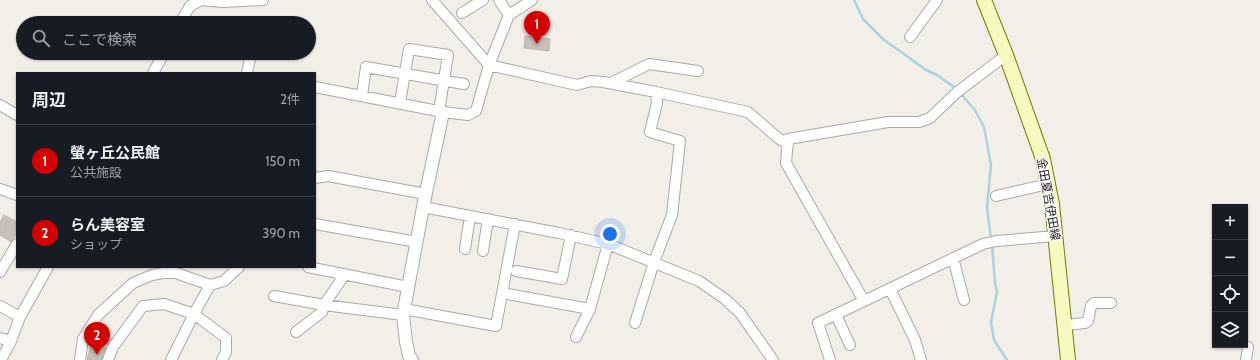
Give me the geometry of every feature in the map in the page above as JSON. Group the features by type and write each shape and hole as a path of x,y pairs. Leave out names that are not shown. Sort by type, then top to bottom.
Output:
{"main road":[{"name":"金田夏吉伊田線","path":"984,0 1006,55 1043,159 1052,204 1056,236 1068,360"}],"street":[{"path":"184,16 190,6 201,0 223,2 263,0"},
{"path":"432,0 488,65 577,85 591,81 611,83 748,112 778,138 788,144"},
{"path":"462,13 483,0"},
{"path":"499,0 509,15"},
{"path":"316,87 468,115 476,111 488,65 509,15 532,0"},
{"path":"910,37 937,0"},
{"path":"400,103 409,49 448,55 441,111 404,312 406,342 409,356 412,360"},
{"path":"864,301 786,163 788,139 888,122 919,122 930,118 960,90 1006,55"},
{"path":"154,72 160,60"},
{"path":"247,72 250,60"},
{"path":"611,83 649,64 698,71"},
{"path":"362,95 366,67 464,84"},
{"path":"635,323 654,262 672,215 680,141 650,132 657,103 656,92"},
{"path":"0,105 16,114"},
{"path":"316,178 328,176 426,194"},
{"path":"996,196 1048,184"},
{"path":"0,189 16,195"},
{"path":"423,207 571,235 608,244 699,281 725,299 740,313 773,360"},
{"path":"465,249 470,216"},
{"path":"483,251 488,219"},
{"path":"316,224 417,242"},
{"path":"274,296 324,306 404,312 496,326 515,224"},
{"path":"516,271 562,280 571,235"},
{"path":"830,360 818,323 983,244 1056,236"},
{"path":"576,337 590,309 608,244"},
{"path":"0,272 16,246"},
{"path":"954,258 964,300"},
{"path":"1,360 11,341 20,317 47,268"},
{"path":"80,360 84,339 98,315 133,283 152,275 176,273 210,285 224,281 238,268"},
{"path":"313,268 408,287"},
{"path":"296,332 322,312 324,306 344,274"},
{"path":"171,360 210,285"},
{"path":"890,289 915,340 922,360"},
{"path":"502,293 590,309"},
{"path":"1065,325 1085,323 1088,320 1091,306 1094,303 1111,303"},
{"path":"108,360 113,347 143,306 164,304 194,314 226,338 226,352 222,360"},
{"path":"0,306 20,317"},
{"path":"836,315 850,345"},
{"path":"0,338 11,341"},
{"path":"1246,360 1248,348"}],"building":[{"path":"525,36 550,39 549,51 524,48"},
{"path":"4,215 16,221 16,234 11,242 0,235 0,222"},
{"path":"91,344 106,348 102,360 87,360"}],"waterway":[{"path":"854,0 863,19 883,39 926,70 937,75 957,89"},
{"path":"960,93 975,110 984,127 991,165 987,208 991,239"},
{"path":"992,244 997,292 991,322 994,340 1007,360"}],"place":[{"name":"螢ヶ丘公民館","path":"537,44"},
{"name":"らん美容室","path":"97,355"}]}
